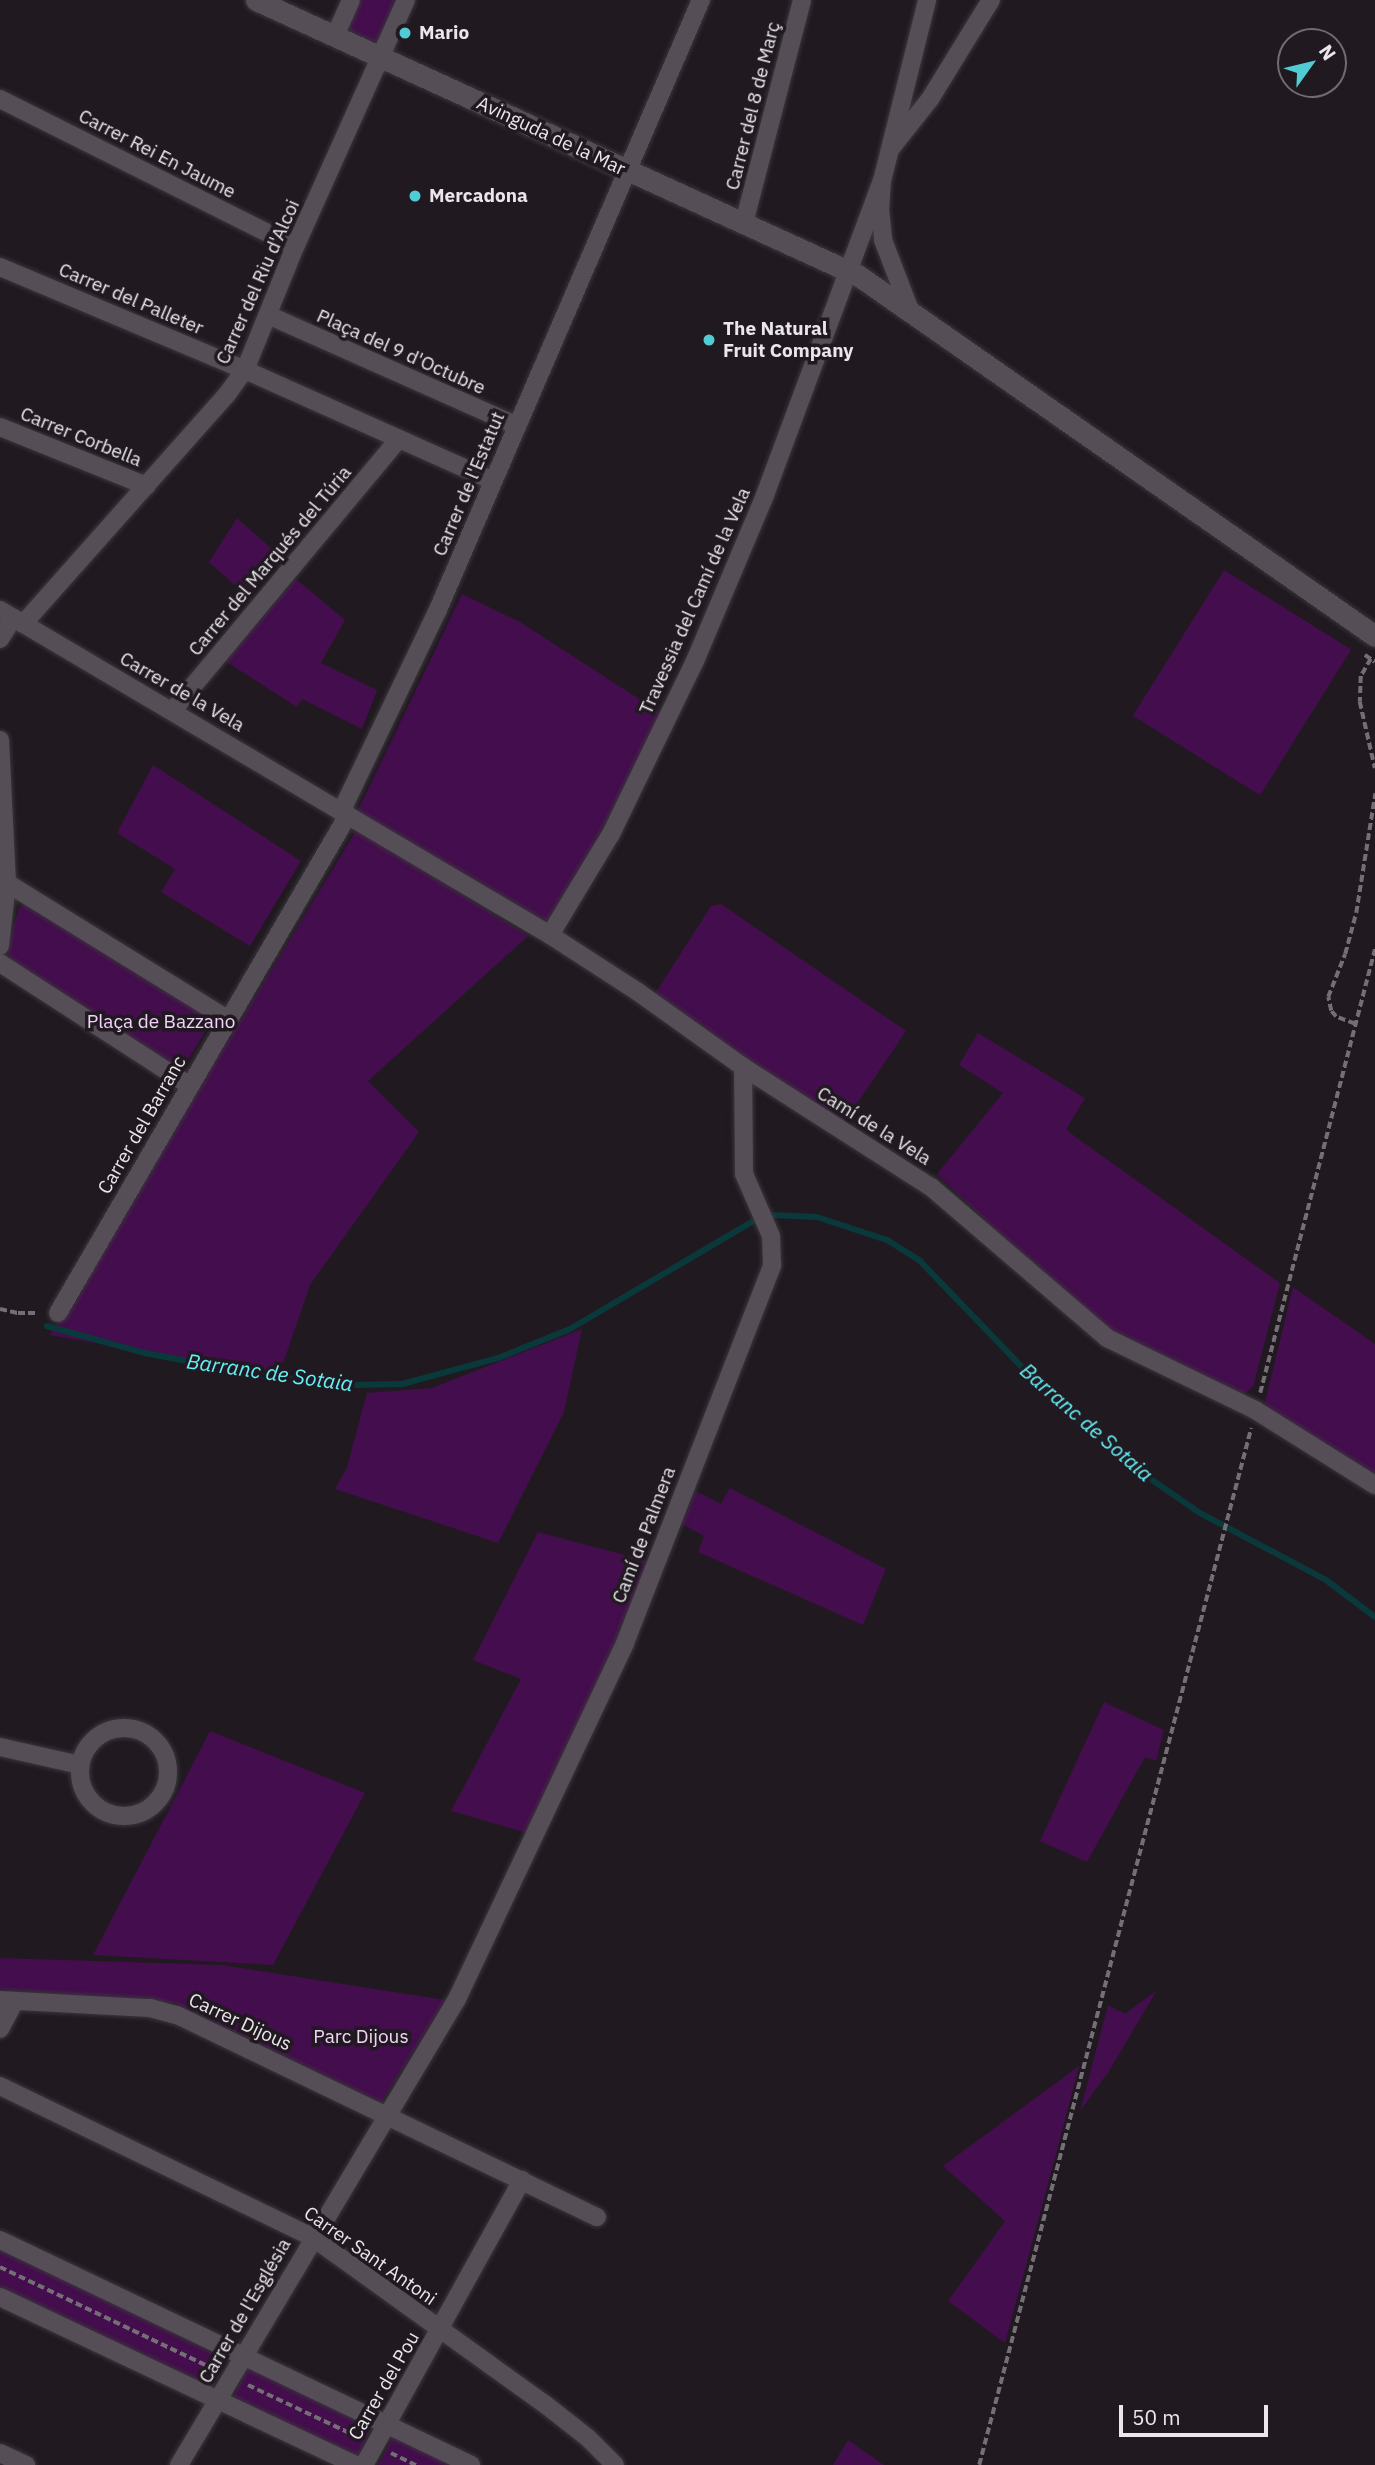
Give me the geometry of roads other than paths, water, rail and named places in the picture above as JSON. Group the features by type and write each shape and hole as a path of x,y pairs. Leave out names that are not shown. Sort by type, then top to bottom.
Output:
{"main road":[{"name":"Avinguda de la Mar","path":"256,0 847,270 1375,636"}],"street":[{"path":"335,36 352,0"},
{"name":"Carrer del Riu d'Alcoi","path":"0,639 12,617 147,486 245,370 295,247 406,0"},
{"name":"Carrer de l'Estatut","path":"345,813 432,623 701,0"},
{"name":"Carrer del 8 de Març","path":"744,223 802,0"},
{"path":"911,313 883,240 880,209 882,181 927,0"},
{"path":"890,149 930,99 990,0"},
{"name":"Carrer Rei En Jaume","path":"0,100 295,247"},
{"name":"Travessia del Camí de la Vela","path":"550,935 611,834 695,662 765,495 882,181"},
{"name":"Carrer del Palleter","path":"0,267 245,370"},
{"name":"Plaça del 9 d'Octubre","path":"268,315 517,426"},
{"path":"245,370 493,481"},
{"name":"Carrer Corbella","path":"0,427 147,486"},
{"name":"Carrer del Marqués del Túria","path":"173,710 400,439"},
{"name":"Carrer de la Vela","path":"12,617 345,813"},
{"path":"0,740 8,883 0,946"},
{"name":"Camí de la Vela","path":"345,813 550,935 638,992 743,1067 931,1186 1107,1338 1255,1410 1375,1485"},
{"name":"Carrer del Barranc","path":"58,1313 345,813"},
{"path":"8,883 227,1019"},
{"path":"0,963 190,1086"},
{"name":"Camí de Palmera","path":"457,1999 625,1643 772,1265 771,1236 744,1174 743,1067"},
{"path":"118,1728 134,1729 148,1735 160,1746 167,1760 169,1775 165,1790 152,1808 138,1815 125,1817 110,1814 89,1798 82,1784 80,1765 96,1738 118,1728"},
{"path":"0,1747 80,1765"},
{"name":"Carrer de l'Església","path":"179,2465 312,2237 457,1999"},
{"path":"0,2029 8,2000"},
{"name":"Carrer Dijous","path":"8,2000 162,2010 387,2113 597,2217"},
{"name":"Carrer Sant Antoni","path":"0,2086 312,2237 601,2450 615,2465"},
{"name":"Carrer del Pou","path":"364,2465 522,2180"},
{"path":"0,2240 471,2465"},
{"path":"0,2297 355,2465"},
{"path":"590,2465 601,2450"},
{"path":"0,2453 26,2465"}],"waterway":[{"name":"Barranc de Sotaia","path":"771,1215 817,1217 887,1240 920,1261 1046,1392 1126,1462 1200,1513 1326,1580 1375,1617"},
{"name":"Barranc de Sotaia","path":"47,1326 145,1353 265,1376 355,1385 402,1384 498,1358 570,1329 753,1221"}],"place":[{"name":"Mario","path":"405,33"},
{"name":"Mercadona","path":"415,196"},
{"name":"The Natural Fruit Company","path":"709,340"}],"park label":[{"name":"Plaça de Bazzano","path":"161,1022"},
{"name":"Parc Dijous","path":"361,2037"}]}
